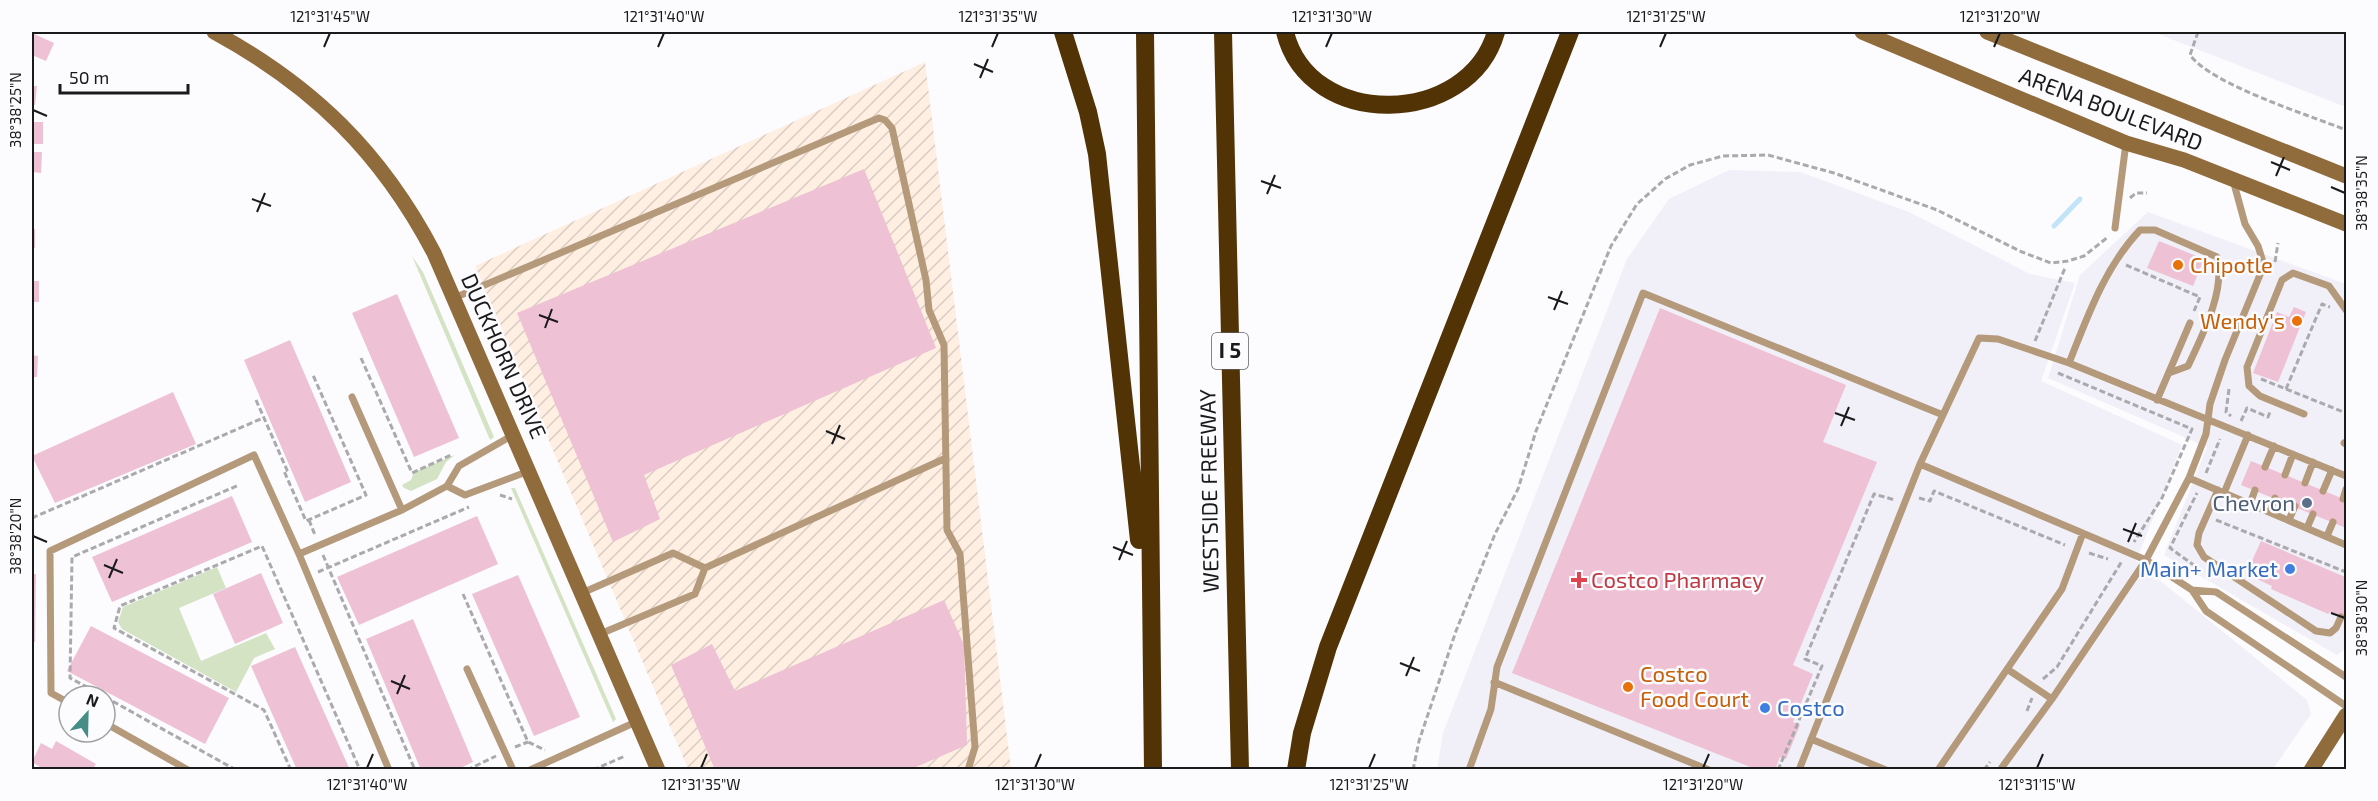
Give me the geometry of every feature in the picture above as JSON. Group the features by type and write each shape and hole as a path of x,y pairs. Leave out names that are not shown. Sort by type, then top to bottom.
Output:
{"highway":[{"path":"1063,32 1088,112 1097,154 1150,643"},
{"path":"1145,32 1150,643 1154,770"},
{"name":"WESTSIDE FREEWAY","path":"1223,32 1240,770"},
{"path":"1285,32 1289,47 1318,84 1368,105 1394,105 1427,99 1464,80 1487,54 1496,32"},
{"path":"1296,770 1302,733 1328,647 1570,32"}],"main road":[{"name":"DUCKHORN DRIVE","path":"214,32 294,81 357,138 400,193 418,222 658,770"},
{"name":"ARENA BOULEVARD","path":"1862,32 2126,143 2184,160 2346,224"},
{"name":"ARENA BOULEVARD","path":"1987,32 2346,176"},
{"path":"2311,770 2346,715"}],"lane":[{"path":"453,298 879,118 885,120 892,128 895,140 926,280 929,310 944,345 947,530 960,554 975,747 968,770"},
{"path":"2115,228 2126,143"},
{"path":"2000,770 2052,699 2146,560 2188,478 2206,434 2210,404 2225,360 2264,266 2258,246 2245,225 2233,180"},
{"path":"2069,363 2101,286 2124,247 2140,230 2154,230 2217,257 2221,270 2209,323 2188,366 2169,373"},
{"path":"2304,414 2260,396 2248,386 2247,367 2282,280 2293,273 2308,276 2330,286 2346,310"},
{"path":"1469,770 1491,709 1497,667 1643,293 1943,415"},
{"path":"2157,400 2190,323"},
{"path":"1799,770 1920,464 1979,338 1998,339 2069,363 2346,476"},
{"path":"352,397 402,510"},
{"path":"299,554 402,510 447,486 459,466 513,435"},
{"path":"2248,435 2207,516 2197,545 2204,557 2316,631 2330,633 2336,628 2341,617"},
{"path":"2265,467 2274,446"},
{"path":"2285,475 2293,454"},
{"path":"57,696 51,693 50,551 254,455 299,554 389,770"},
{"path":"600,634 695,594 705,568 946,458"},
{"path":"2305,483 2313,462"},
{"path":"1920,464 2146,560 2192,590 2206,611 2346,706"},
{"path":"2323,490 2332,470"},
{"path":"447,486 465,495 529,471"},
{"path":"2188,478 2346,545"},
{"path":"2343,499 2346,489"},
{"path":"2250,504 2255,490"},
{"path":"2270,512 2275,498"},
{"path":"2289,520 2295,506"},
{"path":"2307,528 2313,514"},
{"path":"2327,536 2333,522"},
{"path":"1938,770 2062,588 2083,533"},
{"path":"582,593 673,553 705,568"},
{"path":"2192,590 2216,592 2346,677"},
{"path":"467,669 513,770"},
{"path":"2007,669 2052,699"},
{"path":"1494,682 1709,770"},
{"path":"530,770 638,721"},
{"path":"117,730 188,770"},
{"path":"1811,739 1886,770"}],"path":[{"path":"2198,32 2190,55 2198,65 2250,92 2346,130"},
{"path":"1413,770 1419,741 1456,631 1495,534 1518,489 1536,431 1611,246 1637,204 1665,179 1690,165 1723,156 1768,155 1834,173 1937,210 2022,252 2051,263 2084,256 2106,239 2115,228"},
{"path":"2128,200 2136,193 2147,193"},
{"path":"2124,264 2200,297 2194,311"},
{"path":"2031,350 2065,268"},
{"path":"2286,389 2322,304 2334,309 2340,302"},
{"path":"362,358 412,473 454,454"},
{"path":"2026,713 2046,674 2057,666 2162,498 2192,429 2049,369"},
{"path":"256,400 287,470 284,471 306,521 366,495 313,375"},
{"path":"2261,379 2346,414"},
{"path":"2226,412 2240,422 2247,408 2268,417 2280,387"},
{"path":"32,518 263,418"},
{"path":"81,684 70,678 72,557 239,485"},
{"path":"1778,770 1822,666 1804,659 1874,494 1891,500 1922,498 1930,501 1934,491 2077,549 2121,563"},
{"path":"498,495 512,499"},
{"path":"314,574 477,504"},
{"path":"2190,510 2346,572"},
{"path":"309,520 415,770"},
{"path":"291,770 264,710 114,628 120,606 261,546 360,770"},
{"path":"464,594 528,742 543,750 552,747"},
{"path":"117,703 236,770"},
{"path":"593,770 625,756"},
{"path":"1984,770 1991,760"}],"shaded area":[{"path":"2153,32 2346,32 2346,107"},
{"path":"925,62 1011,769 688,769 475,266"},
{"path":"1729,170 1800,172 1909,212 2030,274 2075,283 2041,381 2182,445 2136,561 2307,700 2311,714 2273,769 1437,770 1443,733 1627,259 1669,199"},
{"path":"2148,212 2346,284 2346,648 2337,655 2164,555 2207,447 2048,378 2080,275"}],"green space":[{"path":"412,256 423,272 494,437 490,440"},
{"path":"455,455 446,462 437,479 411,491 402,485 411,480 414,472"},
{"path":"511,488 515,488 616,719 613,722"},
{"path":"217,567 226,588 179,608 201,661 266,633 275,649 254,658 236,692 122,629 118,622 123,607"}],"building":[{"path":"32,33 54,43 46,61 32,55"},
{"path":"32,86 37,86 35,105 32,105"},
{"path":"32,122 43,122 43,144 32,144"},
{"path":"32,152 42,152 41,173 32,172"},
{"path":"864,169 936,348 644,475 660,519 613,542 517,313"},
{"path":"32,229 35,229 35,248 32,248"},
{"path":"2159,241 2204,259 2193,286 2147,268"},
{"path":"32,281 39,281 39,302 32,302"},
{"path":"397,294 459,438 414,457 352,313"},
{"path":"2294,307 2306,312 2278,382 2253,373 2277,312 2289,317"},
{"path":"1660,308 1846,385 1823,442 1877,462 1793,665 1813,674 1793,722 1800,725 1786,759 1780,757 1775,770 1758,770 1512,673"},
{"path":"290,340 351,482 305,502 244,360"},
{"path":"32,355 38,356 37,377 32,377"},
{"path":"173,392 196,444 55,503 32,456"},
{"path":"2251,461 2346,500 2346,528 2241,485"},
{"path":"232,496 252,542 112,602 92,557"},
{"path":"477,516 498,564 359,625 337,577"},
{"path":"2261,541 2345,577 2346,619 2330,612 2328,614 2271,589 2272,586 2246,574"},
{"path":"261,573 283,623 235,644 213,594"},
{"path":"32,574 36,574 35,642 32,642"},
{"path":"518,575 580,717 534,736 472,594"},
{"path":"944,600 964,645 967,745 909,770 715,770 671,665 712,644 735,691"},
{"path":"413,619 473,762 456,770 421,770 366,639"},
{"path":"91,626 229,698 205,744 117,697 117,684 92,684 67,671"},
{"path":"295,647 350,770 297,770 251,666"},
{"path":"56,741 57,744 61,744 96,764 94,767 99,770 45,770 32,762 41,743 52,749"}],"waterway":[{"path":"2054,226 2080,199"}],"place":[{"name":"Chipotle","path":"2178,265"},
{"name":"Wendy's","path":"2297,321"},
{"name":"Chevron","path":"2307,503"},
{"name":"Main+ Market","path":"2290,569"},
{"name":"Costco Pharmacy","path":"1579,580"},
{"name":"Costco Food Court","path":"1628,687"},
{"name":"Costco","path":"1765,708"}]}
